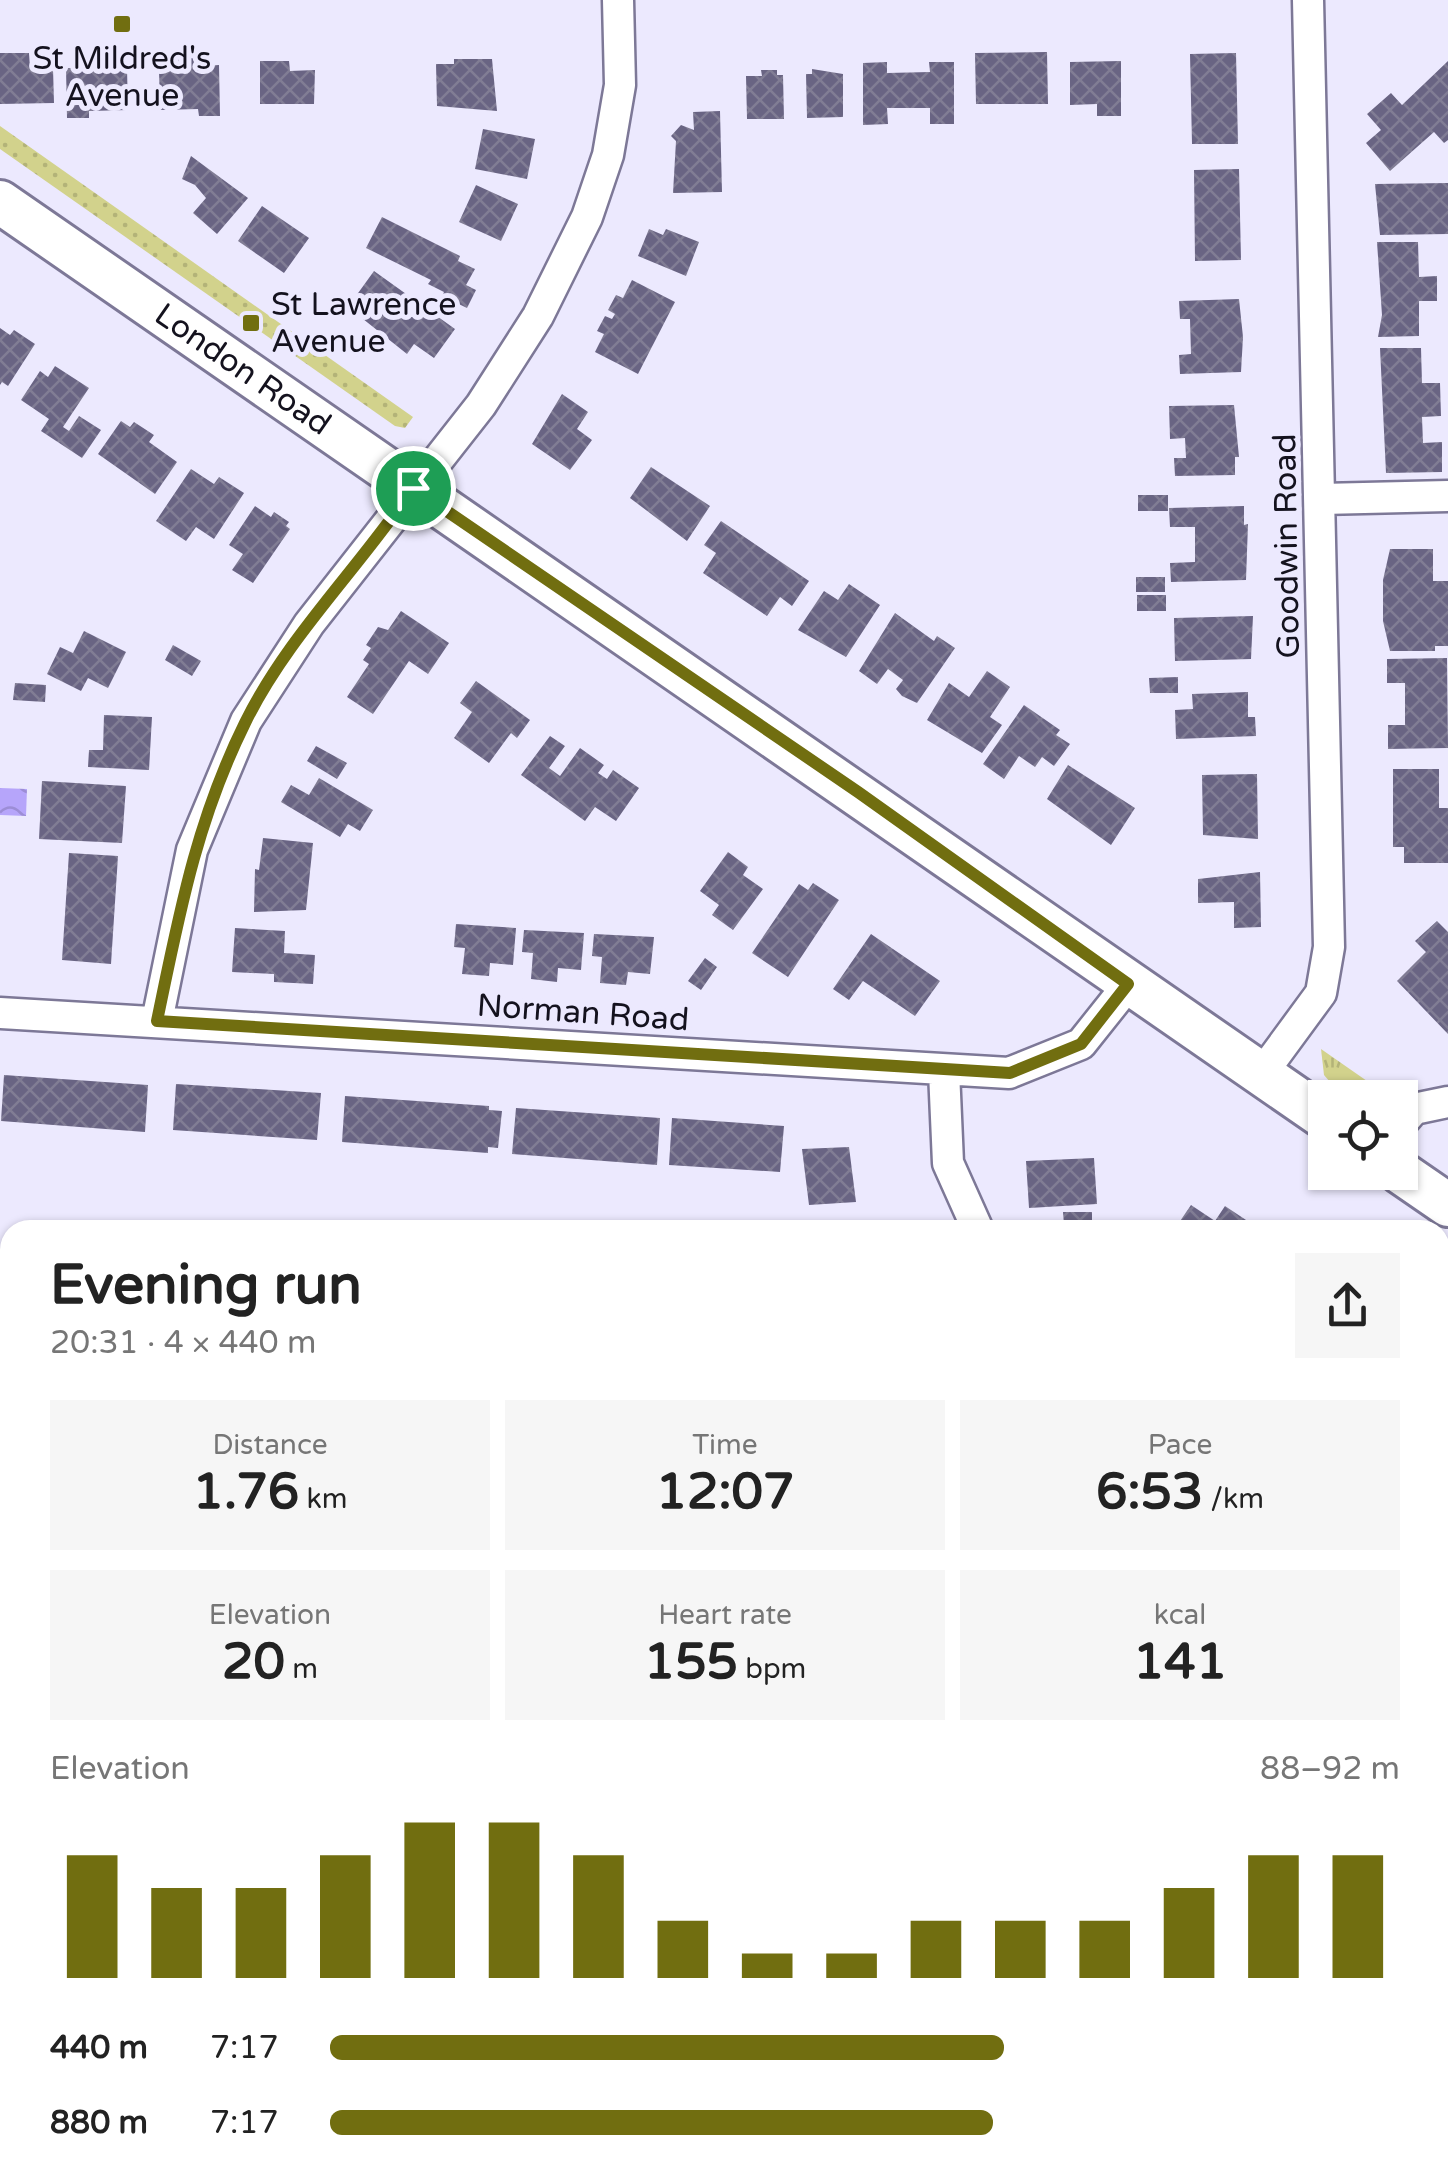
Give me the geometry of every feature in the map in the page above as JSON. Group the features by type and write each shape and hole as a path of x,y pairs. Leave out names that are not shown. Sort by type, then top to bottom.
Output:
{"main road":[{"name":"London Road","path":"0,202 1308,1106"},
{"path":"1418,1184 1448,1204"}],"street":[{"path":"157,1021 192,850 246,721 309,624 370,552 413,488 490,390 538,316 587,217 608,155 620,85 618,0"},
{"name":"Goodwin Road","path":"1262,1072 1321,992 1329,947 1308,0"},
{"path":"1322,499 1448,496"},
{"name":"Norman Road","path":"0,1013 1010,1073 1081,1044 1128,984"},
{"path":"944,1071 948,1164 973,1220"},
{"path":"1418,1108 1448,1102"}],"green space":[{"path":"0,126 413,417 405,428 395,426 0,149"},
{"path":"1321,1049 1366,1080 1328,1080 1324,1075"}],"water":[{"path":"0,788 27,789 26,816 0,815"}],"building":[{"path":"1047,52 1048,104 976,104 975,53"},
{"path":"0,53 29,53 30,68 53,68 54,103 0,104"},
{"path":"1236,53 1238,144 1192,144 1190,54"},
{"path":"116,58 116,70 127,69 128,110 89,111 89,118 67,118 66,68 84,68 84,59"},
{"path":"169,58 201,58 201,66 219,65 220,116 199,116 198,109 160,110 159,70 170,70"},
{"path":"454,59 492,59 497,111 437,106 436,64 454,64"},
{"path":"260,61 289,61 290,71 315,70 314,104 260,104"},
{"path":"1121,61 1121,116 1097,116 1097,104 1070,105 1070,62"},
{"path":"1448,61 1448,140 1444,143 1434,132 1390,171 1366,143 1381,130 1367,114 1391,93 1402,105"},
{"path":"887,62 887,73 930,72 929,62 954,62 954,124 930,124 930,108 887,108 888,124 863,125 863,63"},
{"path":"812,69 843,74 843,117 807,118 806,74 812,74"},
{"path":"761,70 777,70 777,75 783,75 784,119 747,119 746,76 762,76"},
{"path":"720,111 722,192 673,193 676,141 671,136 681,125 694,130 693,112"},
{"path":"483,129 535,139 527,179 475,169"},
{"path":"191,156 248,198 217,234 193,213 206,198 195,185 182,179"},
{"path":"1239,169 1241,260 1195,261 1194,170"},
{"path":"1448,183 1448,234 1380,235 1375,184"},
{"path":"476,185 518,204 501,241 459,222"},
{"path":"262,206 309,238 284,273 238,241"},
{"path":"382,217 460,256 458,261 475,269 466,285 476,290 467,308 442,296 444,292 428,284 431,280 366,248"},
{"path":"649,229 663,235 666,229 699,242 686,276 638,256"},
{"path":"1377,242 1418,242 1419,277 1437,276 1437,301 1419,301 1419,336 1378,337 1382,315"},
{"path":"374,271 455,329 434,358 414,344 407,354 348,307"},
{"path":"632,280 675,302 638,374 595,352 604,334 597,331 605,316 612,319 615,314 608,310 616,295 623,298"},
{"path":"1239,299 1241,372 1180,374 1179,355 1191,354 1190,319 1180,319 1179,301"},
{"path":"0,328 10,335 14,330 35,344 8,386 2,382 0,385"},
{"path":"1380,348 1421,348 1422,383 1440,383 1441,416 1422,417 1423,443 1442,442 1442,472 1386,473"},
{"path":"55,366 89,388 63,427 69,431 79,416 101,430 82,458 41,431 49,419 21,400 40,371 48,377"},
{"path":"562,394 588,412 577,429 592,440 570,470 532,444"},
{"path":"1234,405 1239,457 1235,457 1235,475 1175,476 1174,458 1186,458 1185,438 1170,439 1169,406"},
{"path":"121,421 130,427 134,422 154,435 149,442 177,462 155,494 98,454"},
{"path":"651,467 710,506 687,541 630,498"},
{"path":"191,469 214,484 219,477 244,493 214,539 196,527 186,541 156,521"},
{"path":"1138,495 1168,495 1168,511 1138,511"},
{"path":"255,506 271,517 274,512 289,522 286,526 290,529 253,583 232,570 243,554 229,545"},
{"path":"1244,506 1244,525 1248,524 1246,580 1171,582 1170,563 1195,562 1195,527 1170,527 1169,508"},
{"path":"721,521 809,581 792,606 780,597 767,616 703,573 716,553 704,545"},
{"path":"1390,549 1433,549 1433,581 1448,581 1448,646 1435,646 1435,651 1390,651 1383,621 1383,580"},
{"path":"1136,577 1165,577 1165,592 1136,592"},
{"path":"849,584 880,605 846,657 798,630 824,591 838,600"},
{"path":"1137,595 1166,595 1166,611 1137,611"},
{"path":"401,611 449,643 428,674 409,661 373,714 347,697 369,664 363,660 371,648 366,645 378,627 388,630"},
{"path":"895,613 934,641 937,636 955,648 917,703 896,689 903,680 888,669 877,684 859,671"},
{"path":"1253,616 1251,659 1175,661 1174,618"},
{"path":"84,631 126,652 108,688 88,678 81,691 47,674 60,647 73,653"},
{"path":"173,645 201,661 192,676 165,660"},
{"path":"1447,658 1448,748 1388,749 1388,725 1405,725 1405,683 1387,683 1387,659"},
{"path":"987,671 1010,687 990,717 1002,725 982,753 927,720 949,683 969,697"},
{"path":"1178,677 1178,693 1150,693 1149,678"},
{"path":"476,681 530,720 517,738 511,733 489,763 454,738 472,712 460,703"},
{"path":"15,683 46,685 45,702 13,700"},
{"path":"1248,692 1248,717 1255,717 1256,736 1176,739 1175,710 1193,709 1192,694"},
{"path":"1024,705 1060,730 1056,735 1070,744 1054,766 1042,757 1035,767 1019,756 1004,779 983,764"},
{"path":"104,715 152,717 149,770 88,767 89,750 103,750"},
{"path":"550,736 565,746 549,768 560,776 580,748 604,765 598,773 607,779 613,770 639,788 616,821 595,807 585,821 521,775"},
{"path":"316,746 347,763 337,779 307,761"},
{"path":"1068,765 1135,808 1111,845 1047,799"},
{"path":"1393,769 1439,769 1439,808 1448,808 1448,863 1404,863 1404,847 1393,847"},
{"path":"1257,774 1258,839 1203,835 1202,775"},
{"path":"319,778 373,810 360,831 348,824 340,837 281,802 291,785 309,795"},
{"path":"42,781 126,786 122,843 39,839"},
{"path":"263,838 313,843 306,910 254,912 255,869 259,870"},
{"path":"728,852 748,867 743,875 763,889 733,930 712,915 719,905 700,891"},
{"path":"69,853 118,856 111,964 62,960"},
{"path":"1260,872 1261,927 1234,928 1234,902 1198,903 1198,879"},
{"path":"813,883 839,900 788,977 752,953 799,884 808,890"},
{"path":"1437,921 1448,932 1448,1034 1397,981 1426,952 1415,941"},
{"path":"456,924 516,928 513,965 490,963 489,976 462,974 465,948 454,947"},
{"path":"235,928 285,931 284,953 315,955 313,984 274,982 274,974 232,972"},
{"path":"524,930 584,933 581,970 558,968 557,982 531,979 533,953 522,952"},
{"path":"594,934 654,937 650,974 628,972 626,985 600,983 602,957 592,956"},
{"path":"871,934 940,981 915,1016 863,981 849,1000 833,989"},
{"path":"705,958 717,967 701,990 688,981"},
{"path":"4,1075 148,1085 145,1132 1,1121"},
{"path":"176,1084 321,1093 317,1140 173,1130"},
{"path":"345,1096 489,1106 489,1110 502,1111 498,1148 488,1147 488,1153 342,1142"},
{"path":"516,1108 660,1118 657,1165 512,1154"},
{"path":"672,1118 784,1126 780,1172 669,1165"},
{"path":"849,1147 856,1202 809,1205 802,1149"},
{"path":"1094,1158 1097,1204 1029,1208 1026,1161"},
{"path":"1191,1205 1214,1220 1181,1220"},
{"path":"1225,1206 1246,1220 1216,1220"},
{"path":"1063,1212 1092,1212 1092,1220 1064,1220"}],"place":[{"name":"St Mildred's Avenue","path":"122,24"},
{"name":"St Lawrence Avenue","path":"251,323"}],"route":[{"path":"413,488 858,792 1128,984 1081,1044 1010,1073 157,1021 192,850 246,721 309,624 370,552 413,488"}]}
